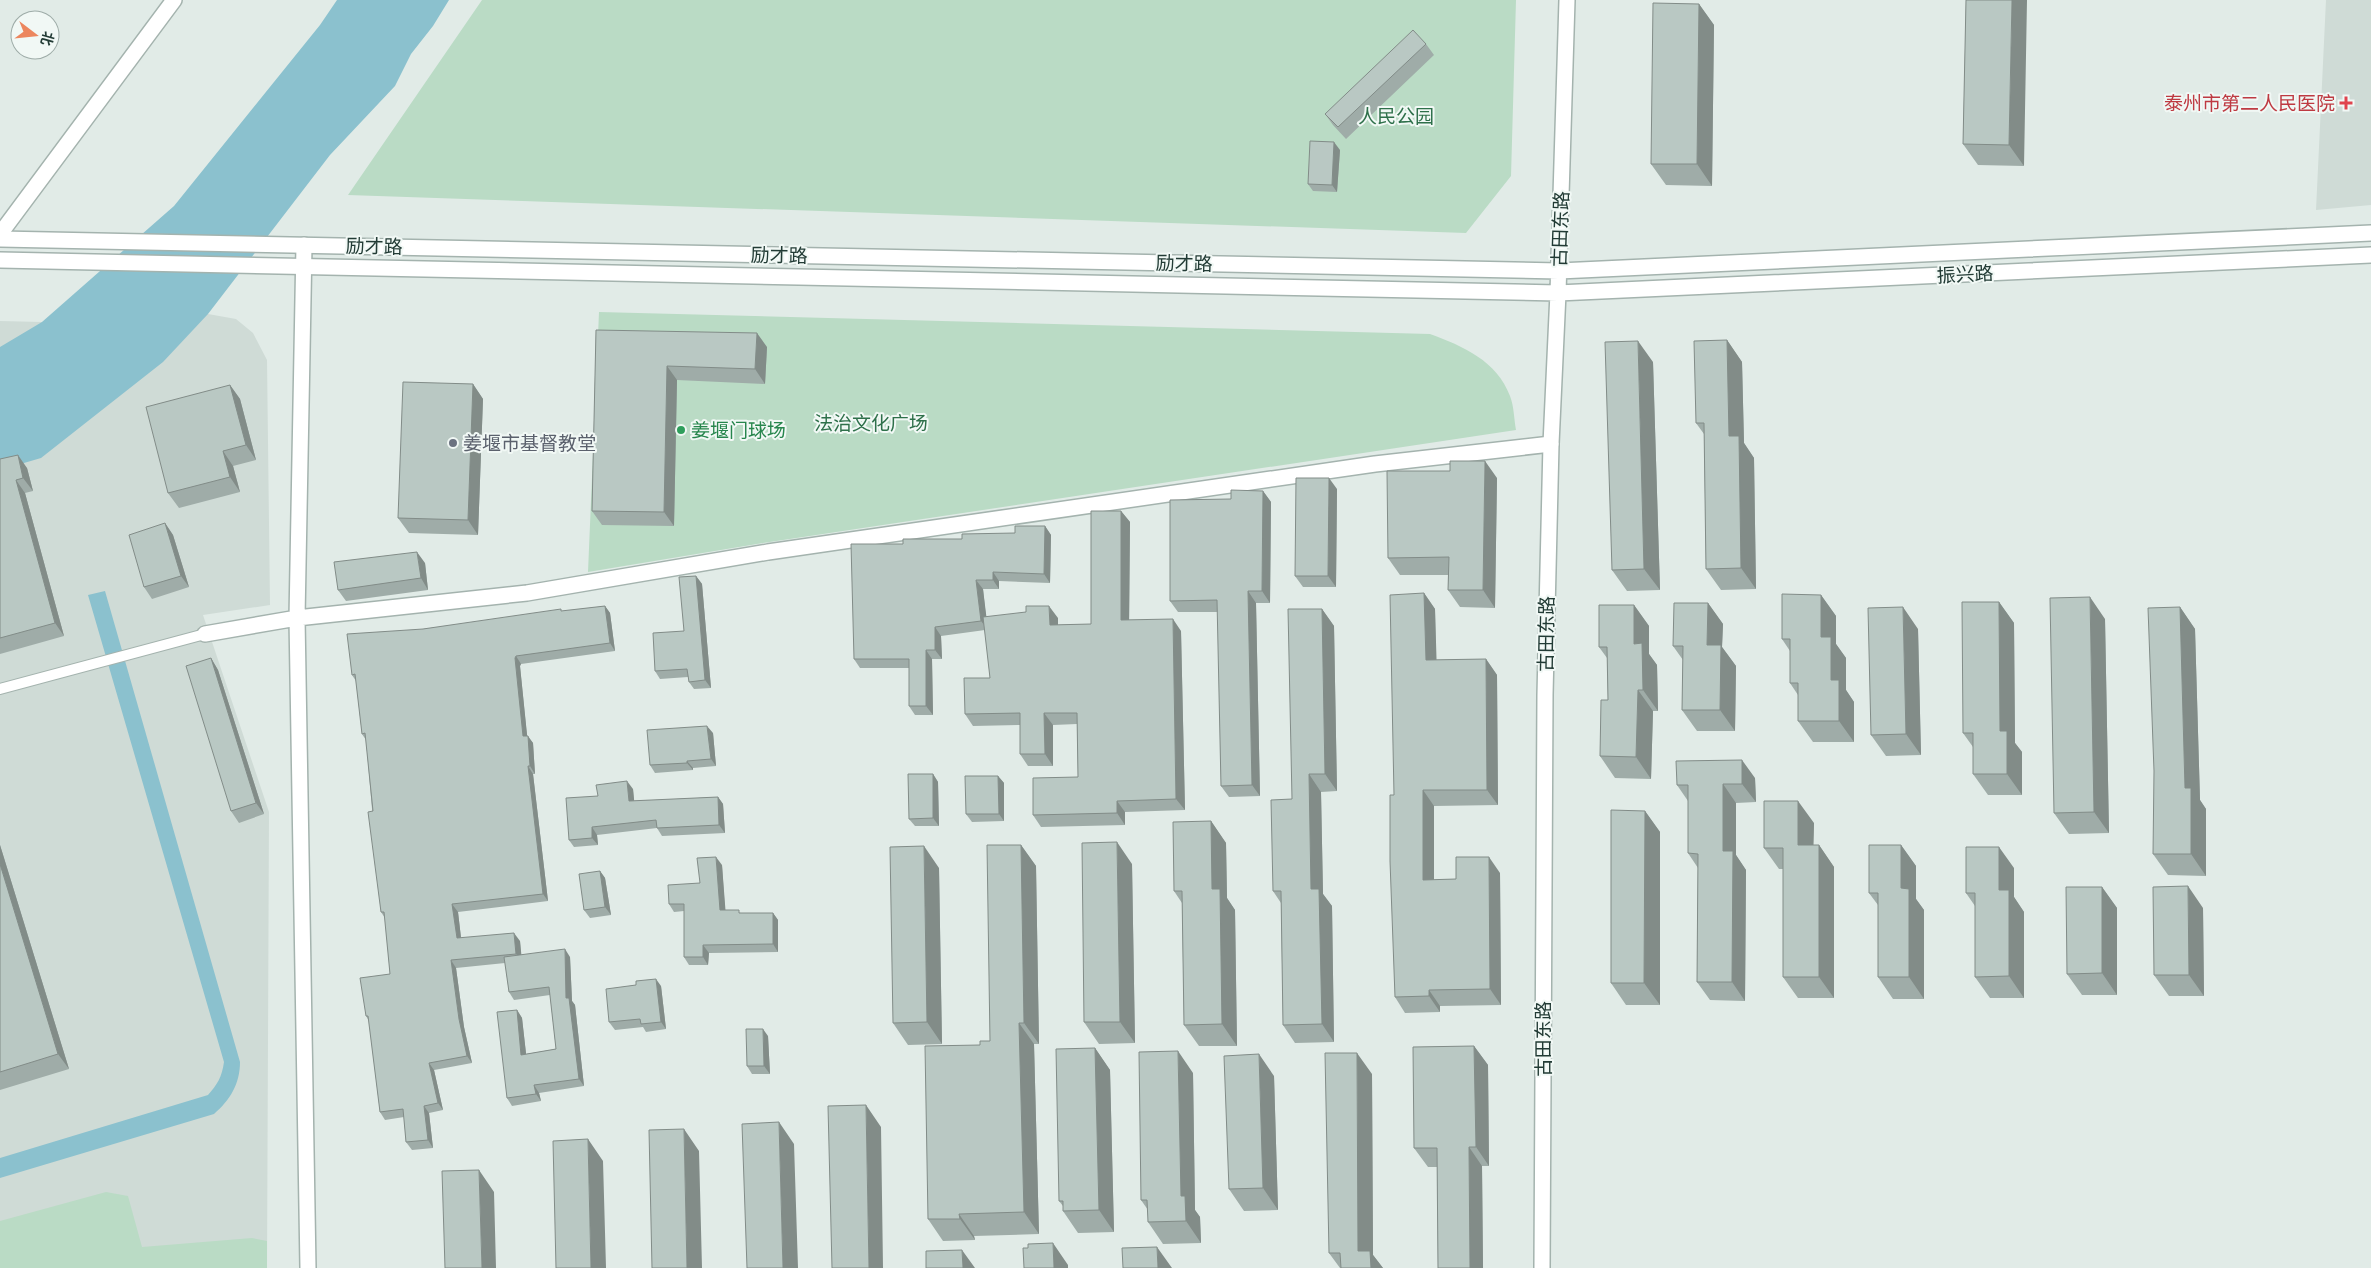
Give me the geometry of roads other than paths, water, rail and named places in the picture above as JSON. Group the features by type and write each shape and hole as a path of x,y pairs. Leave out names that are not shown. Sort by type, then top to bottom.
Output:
{"street":[{"path":"0,234 174,0"},
{"name":"古田东路","path":"1542,1268 1545,705 1551,444 1559,271 1567,0"},
{"name":"振兴路","path":"1559,271 2371,234"},
{"name":"励才路","path":"0,239 1559,271"},
{"path":"304,245 297,618 308,1268"},
{"name":"振兴路","path":"1558,293 2371,255"},
{"name":"励才路","path":"0,260 1558,293"},
{"path":"205,634 297,618 527,593 768,552 1375,464 1551,444"}],"lane":[{"path":"0,689 205,634"}],"water":[{"path":"337,0 449,0 433,26 411,54 395,86 330,155 208,314 163,362 41,458 0,470 0,347 42,322 174,206 320,25"},
{"path":"105,591 240,1062 240,1070 233,1091 214,1114 0,1178 0,1158 208,1095 219,1080 224,1062 88,595"}],"place":[{"name":"泰州市第二人民医院","path":"2346,103"},
{"name":"姜堰门球场","path":"681,430"},
{"name":"姜堰市基督教堂","path":"453,443"}],"park label":[{"name":"人民公园","path":"1396,116"},
{"name":"法治文化广场","path":"871,423"}]}
